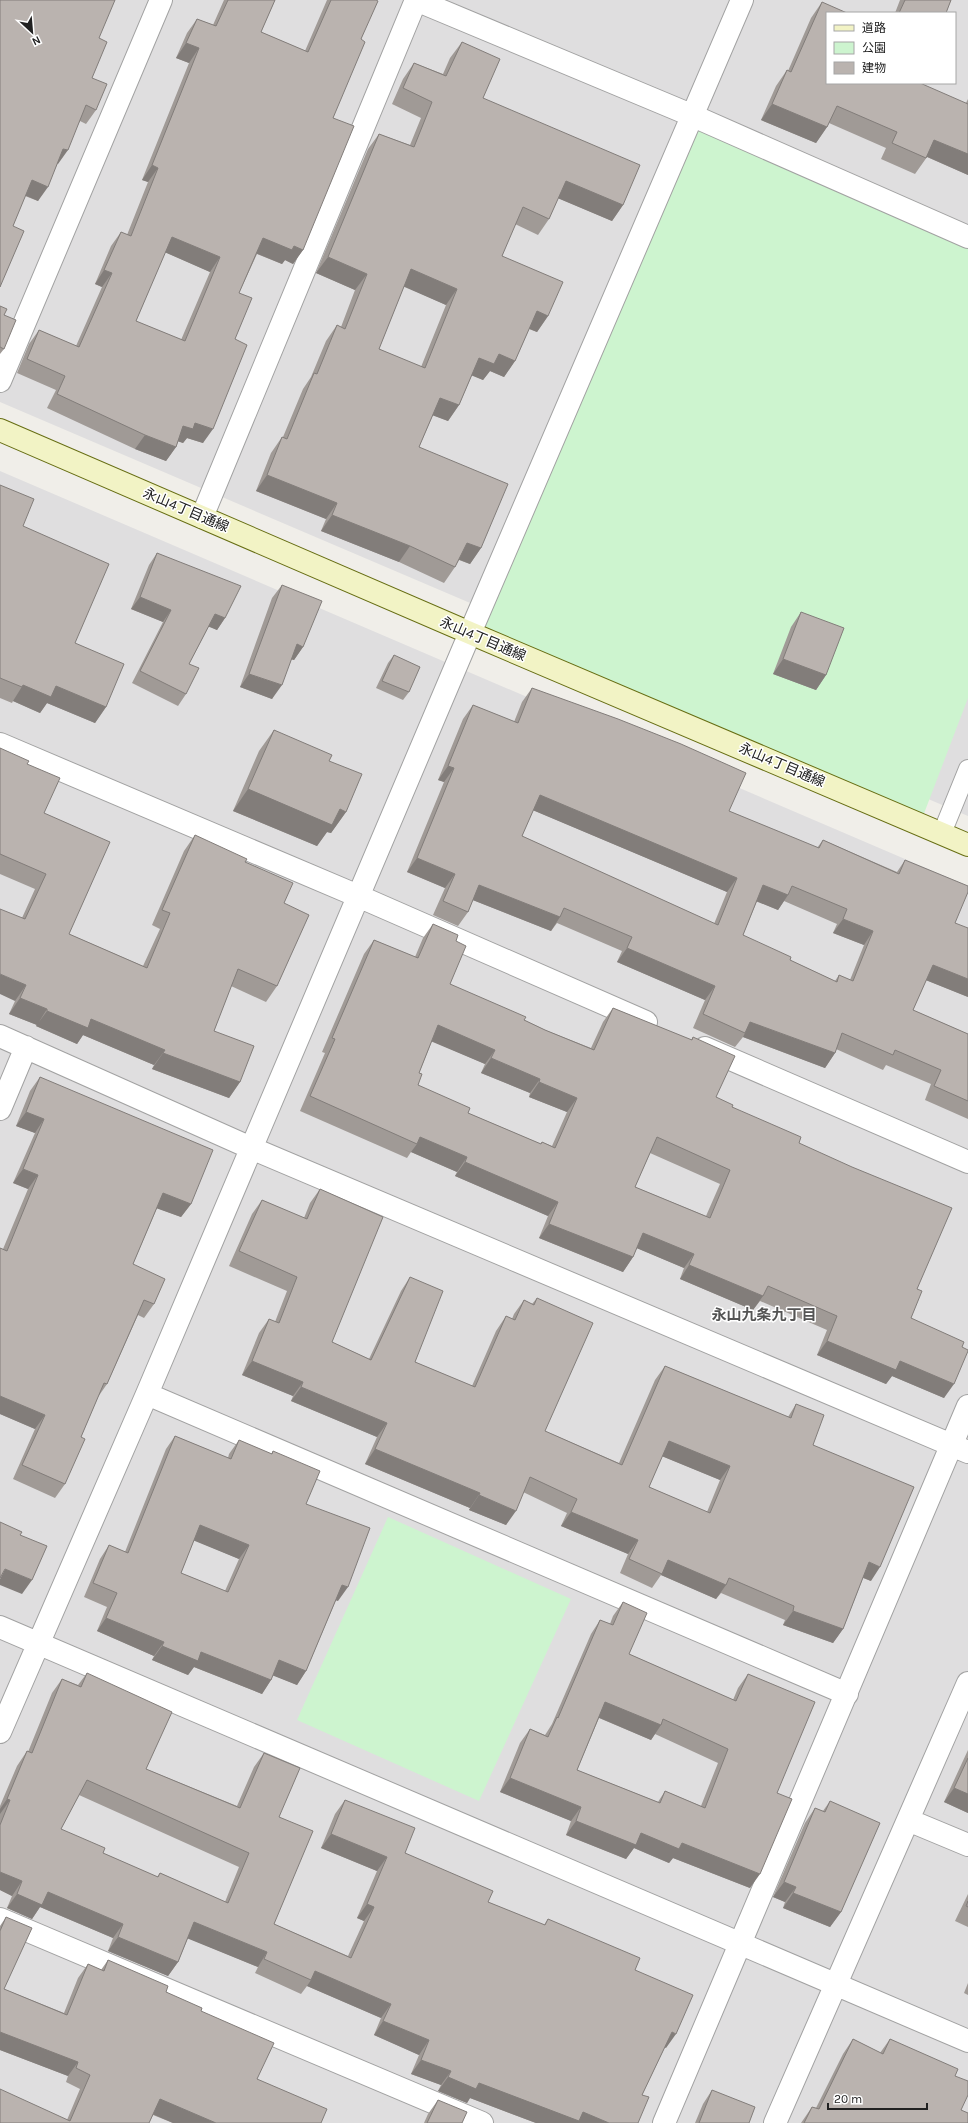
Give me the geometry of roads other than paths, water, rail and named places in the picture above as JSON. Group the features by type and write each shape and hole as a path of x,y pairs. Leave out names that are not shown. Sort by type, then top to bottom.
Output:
{"street":[{"path":"0,381 161,0"},
{"path":"202,517 416,0 691,115 968,237"},
{"path":"0,1732 147,1394 691,115 742,0"},
{"name":"永山4丁目通線","path":"0,430 470,634 968,844"},
{"path":"0,744 358,896 665,1030"},
{"path":"0,1036 251,1148 959,1448"},
{"path":"687,1040 968,1162"},
{"path":"0,1109 26,1047"},
{"path":"147,1394 847,1694"},
{"path":"664,2123 847,1694 959,1448 968,1406"},
{"path":"0,1627 740,1942 968,2041"},
{"path":"775,2123 968,1683"},
{"path":"908,1820 968,1845"},
{"path":"0,1919 482,2123"}],"lane":[{"path":"942,833 968,769"}],"district":[{"name":"永山九条九丁目","path":"764,1315"}]}
